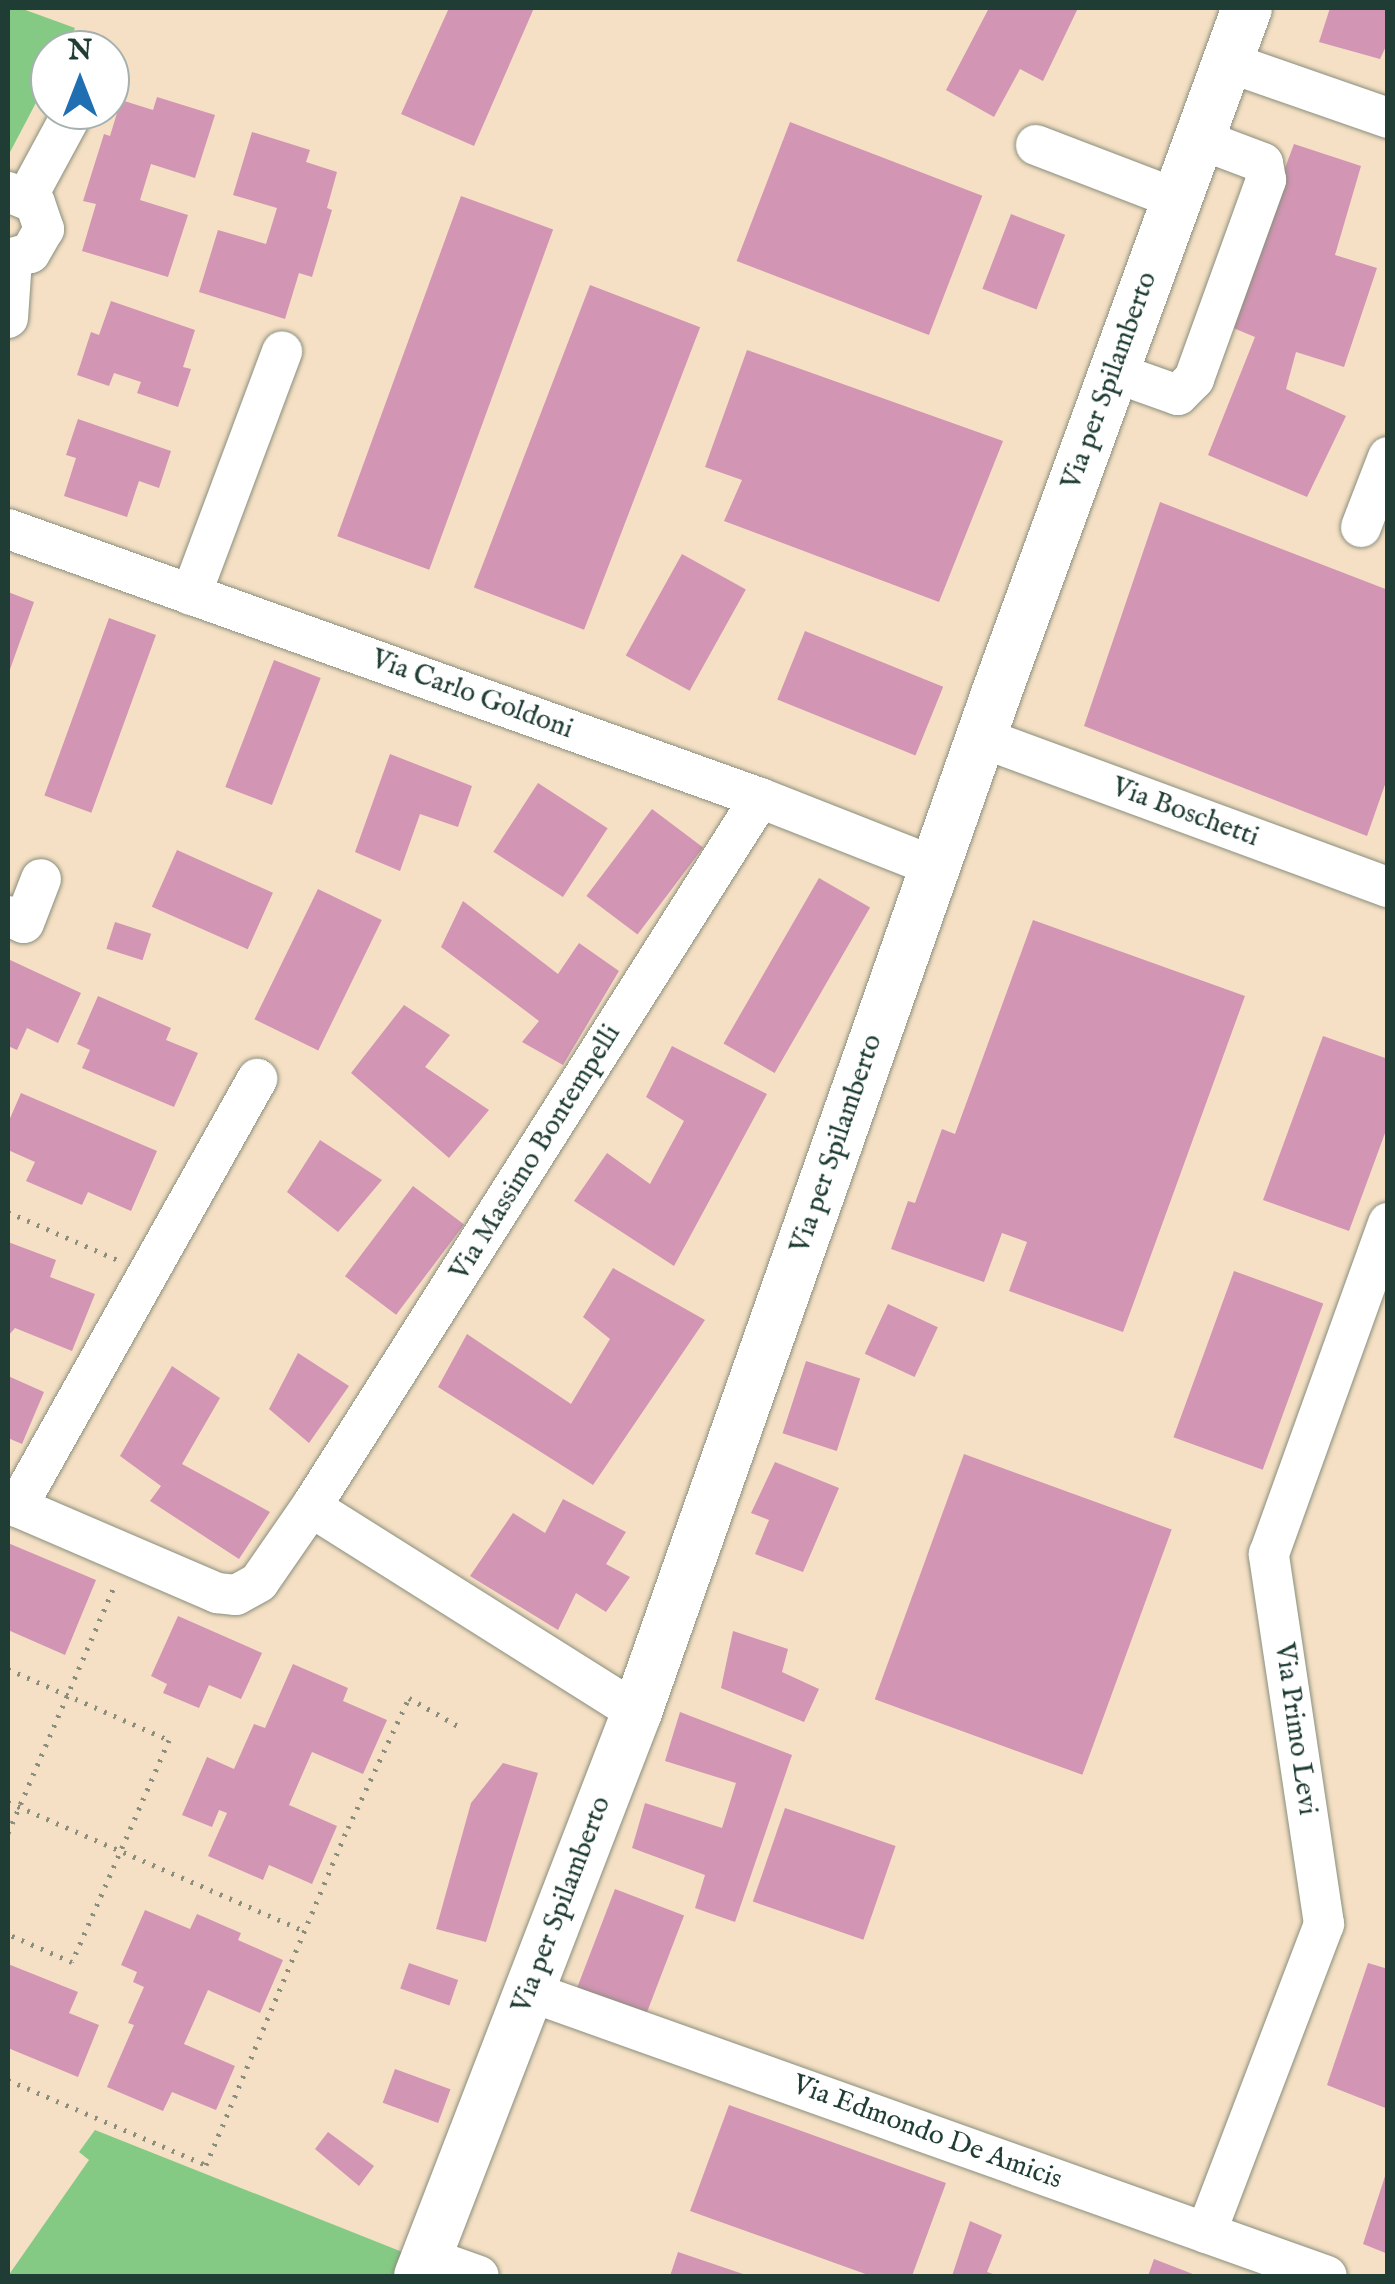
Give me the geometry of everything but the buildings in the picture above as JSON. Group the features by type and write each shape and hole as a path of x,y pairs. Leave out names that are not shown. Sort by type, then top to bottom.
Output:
{"main road":[{"name":"Via per Spilamberto","path":"422,2267 637,1712 934,867 1247,8"}],"street":[{"path":"1227,62 1388,118"},
{"path":"8,318 10,259 30,253 42,238 44,220 18,195 61,130"},
{"path":"1113,372 1178,395 1194,380 1266,180 1262,163 1198,139"},
{"path":"1036,145 1177,199"},
{"path":"191,595 282,351"},
{"path":"1361,527 1388,456"},
{"name":"Via Carlo Goldoni","path":"8,529 760,798 934,867"},
{"name":"Via Boschetti","path":"982,738 1388,888"},
{"name":"Via Massimo Bontempelli","path":"257,1079 12,1505 217,1593 236,1595 260,1582 311,1507 760,798"},
{"path":"8,916 24,923 42,878"},
{"name":"Via Primo Levi","path":"1206,2233 1324,1924 1269,1554 1388,1223"},
{"path":"311,1507 637,1712"},
{"name":"Via Edmondo De Amicis","path":"528,1991 1327,2276"},
{"path":"422,2267 479,2276"}],"path":[{"path":"8,1212 148,1273"},
{"path":"8,1834 128,1555"},
{"path":"8,1670 169,1740 72,1962 8,1934"},
{"path":"8,2080 206,2165 409,1698 458,1726"},
{"path":"8,1802 305,1931"}],"green space":[{"path":"8,8 20,8 75,28 30,30 30,114 8,156"},
{"path":"95,2130 410,2255 403,2276 8,2276 89,2160 79,2152"}]}
